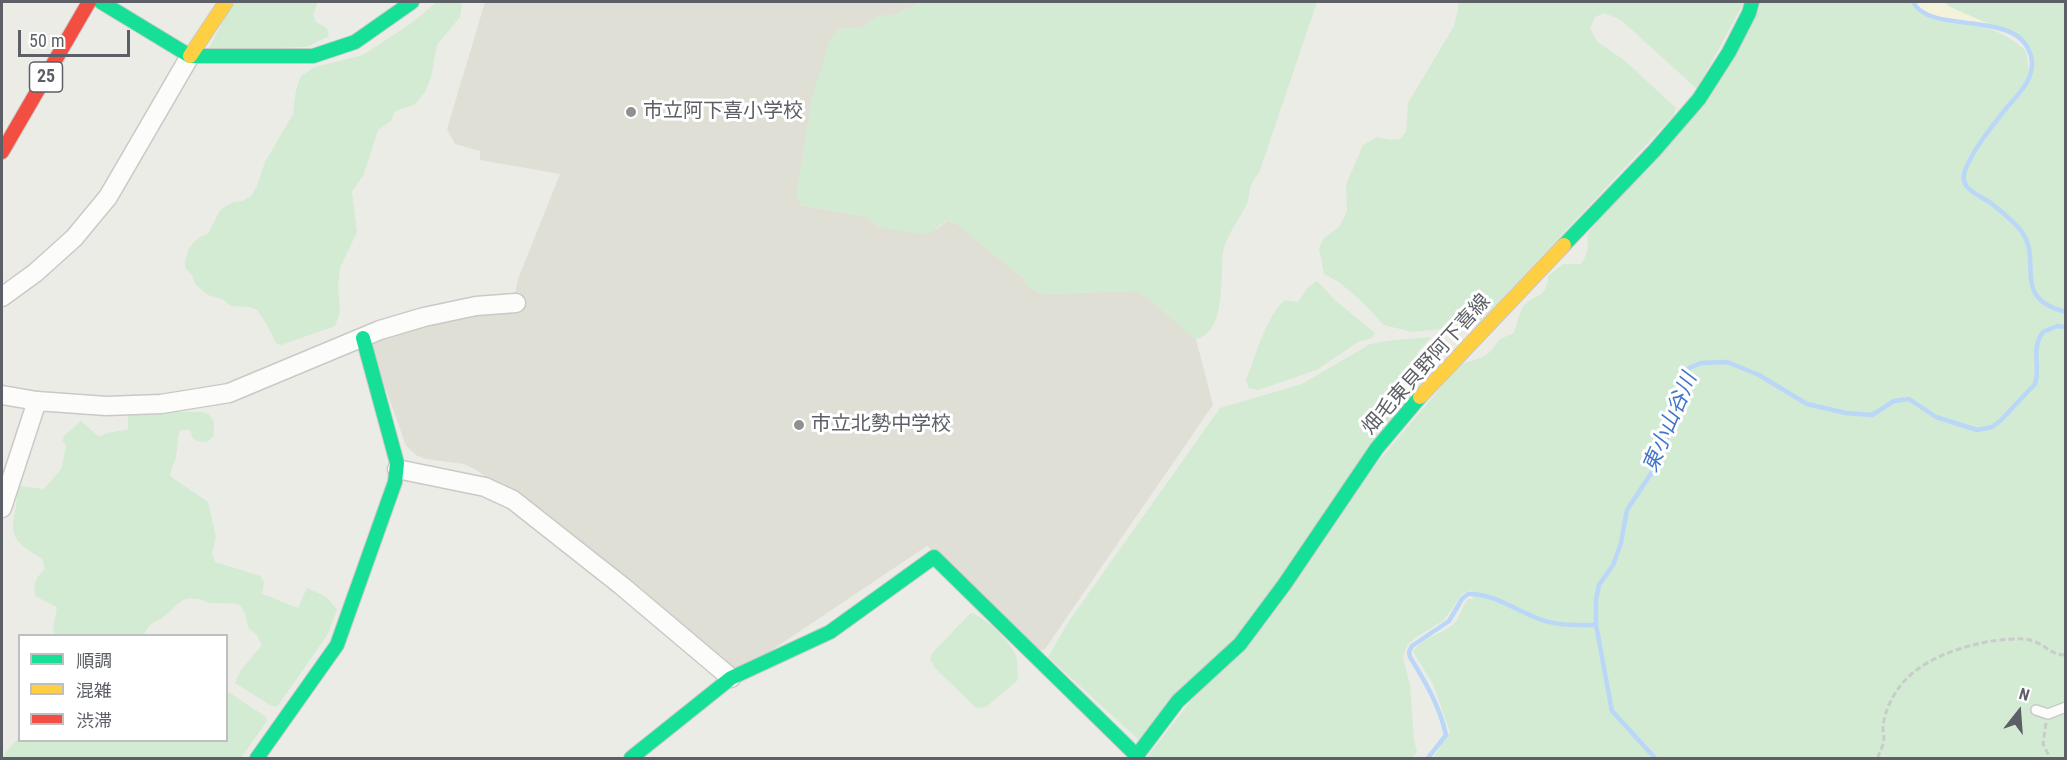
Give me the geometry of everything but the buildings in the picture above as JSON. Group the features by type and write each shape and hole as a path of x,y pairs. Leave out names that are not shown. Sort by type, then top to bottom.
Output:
{"street":[{"name":"25","path":"2,152 89,2"},
{"path":"101,2 190,56 313,56 355,42 412,2"},
{"path":"2,297 35,273 74,238 108,197 190,56 226,2"},
{"name":"畑毛東貝野阿下喜線","path":"1136,757 1178,701 1240,644 1284,585 1377,448 1429,387 1654,151 1699,99 1729,52 1752,2"},
{"path":"2,394 37,401 106,406 161,404 229,393 380,330 424,317 476,306 516,303"},
{"path":"257,759 337,645 395,482 397,469 363,338"},
{"path":"2,508 37,401"},
{"path":"397,469 485,487 513,500 622,586 731,678"},
{"path":"631,759 731,678 830,632 934,556 1136,757"}],"lane":[{"path":"2036,710 2048,714 2066,707"}],"path":[{"path":"1878,759 1884,740 1883,728 1886,713 1899,686 1914,672 1938,657 2001,639 2036,641 2053,653 2066,655"},
{"path":"2048,714 2043,744 2050,759"}],"shaded area":[{"name":"市立北勢中学校","path":"485,2 922,2 897,14 876,17 862,28 837,29 813,95 797,190 800,205 868,217 879,227 937,229 947,221 957,224 1041,294 1135,291 1150,299 1196,339 1213,405 1045,649 1037,652 927,546 745,668 729,669 478,471 464,464 425,459 406,446 370,345 373,337 512,306 518,279 560,174 480,160 480,151 455,144 447,129"}],"green space":[{"path":"233,2 318,2 313,15 316,22 327,28 329,36 307,47 208,50"},
{"path":"437,2 462,2 460,17 437,45 431,77 425,92 414,105 395,111 391,121 378,130 364,174 352,192 357,232 340,268 338,287 340,312 335,326 281,345 276,343 257,310 250,307 231,306 222,299 208,295 195,284 192,275 185,268 190,246 208,234 220,210 233,202 242,201 251,196 265,162 293,114 296,90 301,76 315,67 363,55 410,24"},
{"path":"922,2 1317,2 1259,173 1251,185 1247,203 1225,246 1220,302 1213,326 1206,334 1196,339 1150,299 1135,291 1041,294 956,224 946,221 927,235 879,227 868,217 800,205 797,190 813,95 829,42 837,29 862,28 876,17 897,14"},
{"path":"1458,2 1744,2 1697,89 1621,20 1604,13 1595,17 1590,29 1598,42 1624,60 1676,108 1673,116 1477,325 1412,332 1384,325 1339,282 1324,274 1319,248 1324,238 1339,227 1347,211 1346,185 1363,145 1377,137 1390,140 1400,139 1406,132 1408,103 1454,26"},
{"path":"1761,2 1912,2 1917,10 1933,19 1985,28 2012,40 2026,51 2030,79 2033,57 2031,48 2026,42 2019,36 1965,14 1943,2 2065,2 2065,758 1433,758 1450,732 1433,684 1413,652 1422,642 1446,630 1456,621 1464,604 1468,599 1473,599 1473,590 1463,593 1444,620 1407,645 1403,657 1410,685 1417,752 1412,758 1146,758 1381,458 1460,365 1482,357 1490,352 1500,339 1514,333 1522,309 1530,300 1542,293 1548,276 1563,264 1581,264 1587,250 1587,235"},
{"path":"1317,281 1336,301 1375,333 1372,338 1358,342 1318,369 1258,390 1249,388 1246,381 1272,316 1285,300 1298,302 1308,287"},
{"path":"1431,337 1417,353 1434,371 1233,641 1139,740 1048,657 1069,621 1220,408 1302,384 1370,344"},
{"path":"128,412 203,412 210,416 214,424 214,435 207,442 193,439 190,430 180,430 170,476 208,502 216,537 212,553 215,562 260,576 264,582 262,594 298,608 307,588 326,597 337,609 328,634 277,707 235,683 241,670 262,645 256,634 249,629 240,605 210,603 192,598 180,602 151,624 144,634 55,634 53,628 57,607 35,596 36,581 45,569 42,559 22,545 13,531 19,488 20,486 44,489 61,469 66,446 62,441 65,435 81,421 99,437 128,429"},
{"path":"971,613 983,619 997,631 1009,644 1017,659 1018,680 986,707 976,708 934,667 930,659 933,652"},
{"path":"228,693 266,717 267,721 241,758 3,758 18,738 18,742 228,742"}],"sand":[{"path":"1915,2 1943,2 1989,24 1938,17 1916,5"}],"waterway":[{"name":"東小山谷川","path":"1913,2 1923,12 1938,18 2010,32 2023,41 2031,56 2032,64 2028,80 1978,146 1966,168 1964,181 1970,190 2000,210 2022,232 2028,243 2031,278 2038,298 2049,306 2066,312"},
{"name":"東小山谷川","path":"1428,758 1446,735 1436,704 1410,657 1409,652 1412,646 1449,621 1462,599 1468,594 1496,599 1531,616 1553,623 1596,625 1596,599 1599,585 1613,565 1621,543 1627,510 1654,469 1664,447 1689,368 1701,363 1727,362 1759,375 1807,404 1846,413 1872,415 1894,401 1909,399 1936,417 1977,430 1992,427 2000,421 2035,384 2037,345 2043,332 2057,326 2066,327"},
{"path":"1596,625 1612,711 1655,758"}],"traffic: fast":[{"path":"101,2 190,56 313,56 355,42 412,2"},
{"path":"1564,245 1654,151 1699,99 1729,52 1749,13 1752,2"},
{"path":"257,758 337,645 395,482 397,463 363,338"},
{"path":"1135,758 1178,701 1240,644 1284,585 1377,448 1420,397"},
{"path":"631,758 731,678 830,632 934,557 1137,756"}],"traffic: slow":[{"path":"190,56 226,2"},
{"path":"1420,397 1564,245"}],"traffic: jam":[{"path":"2,152 89,2"}],"place":[{"name":"市立阿下喜小学校","path":"631,112"},
{"name":"市立北勢中学校","path":"799,425"}]}
